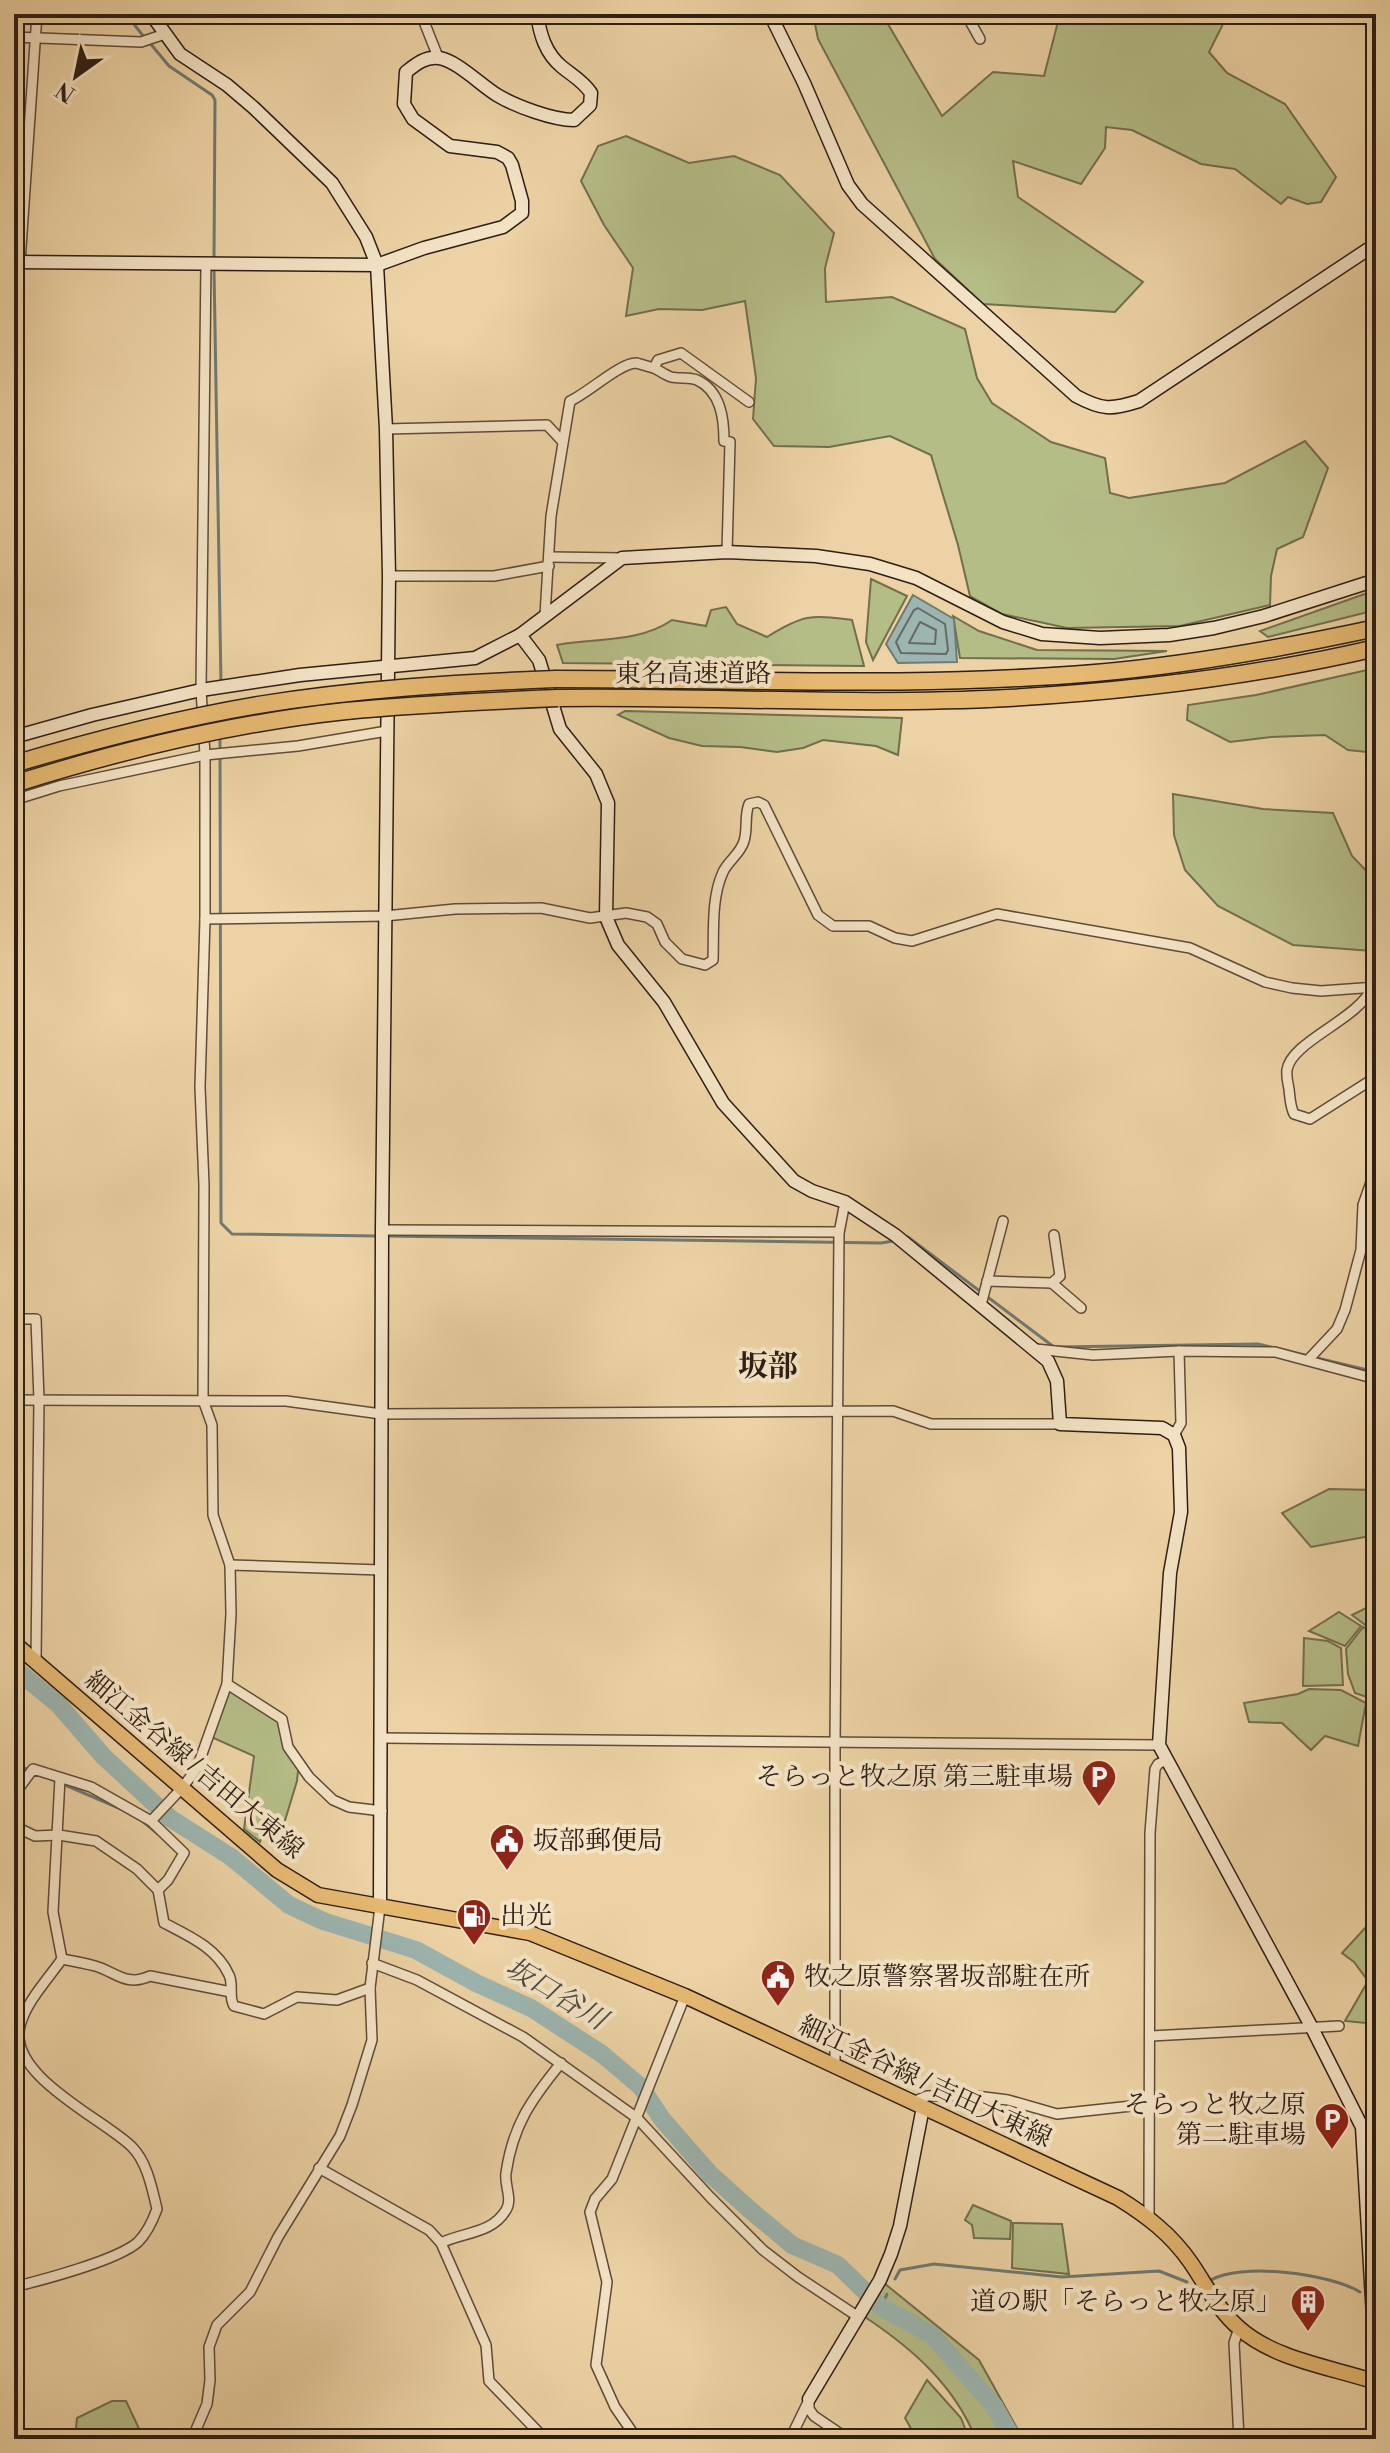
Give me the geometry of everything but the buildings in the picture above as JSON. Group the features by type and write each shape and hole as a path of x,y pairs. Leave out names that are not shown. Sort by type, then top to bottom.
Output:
{"highway":[{"name":"東名高速道路","path":"14,764 133,731 256,706 405,687 556,679 1008,679 1177,664 1376,628"},
{"name":"東名高速道路","path":"14,784 88,761 269,722 405,706 558,698 1009,698 1215,678 1376,648"}],"main road":[{"name":"細江金谷線 / 吉田大東線","path":"14,1643 179,1791 277,1870 318,1895 530,1933 685,1996 1118,2198 1149,2216 1171,2237 1223,2311 1239,2328 1272,2349 1376,2382"}],"street":[{"path":"37,14 17,262 377,265 424,248 503,227 522,213 522,201 508,158 497,152 450,146 413,119 404,104 406,72 421,60 438,57 499,97 562,120 574,120 590,105 591,93 583,81 559,65 550,52 541,38 537,14"},
{"path":"151,14 161,35 180,54 227,85 332,183 366,237 377,265 386,429 389,576 382,1230 382,1811 380,1907 370,1988 372,2040 340,2136 278,2237 250,2292 217,2325 209,2347 207,2404 192,2439"},
{"path":"421,14 438,57"},
{"path":"770,14 848,185 862,204 1076,396 1095,407 1116,408 1139,401 1376,244"},
{"path":"966,14 980,39"},
{"path":"14,37 144,41 161,35"},
{"path":"151,1821 197,1768 227,1684 231,1614 230,1565 213,1515 215,1478 212,1425 203,1400 204,1185 200,1087 209,919 206,263"},
{"path":"654,368 658,360 681,353 749,402"},
{"path":"545,615 551,516 570,401 586,394 622,366 635,363 654,368 669,377 696,379 718,403 724,418 724,441 730,442 727,552"},
{"path":"386,429 547,425 562,441"},
{"path":"389,576 494,576 549,562 727,552 816,556 870,564 916,578 1003,622 1042,634 1100,638 1169,635 1214,628 1264,616 1376,580"},
{"path":"14,737 92,715 207,689 300,675 475,658 520,635 622,558"},
{"path":"520,635 539,660 560,729 596,774 608,803 606,917 618,945 664,1002 723,1103 794,1181 845,1202 895,1235 1036,1349 1048,1361 1057,1381 1060,1424"},
{"path":"14,800 59,786 209,755 298,746 387,731"},
{"path":"209,919 385,916 455,909 541,908 590,918 626,913 647,917 657,924 665,942 682,959 705,965 713,960 719,881 725,867 744,843 745,814 749,804 758,802 764,805 777,827 818,915 833,926 869,926 895,938 912,941 997,914 1190,948 1265,982 1292,988 1321,991 1374,987"},
{"path":"1374,987 1361,1005 1292,1059 1287,1068 1291,1107 1294,1114 1310,1119 1376,1077"},
{"path":"1311,1357 1337,1329 1345,1310 1361,1250 1363,1205 1376,1168"},
{"path":"835,2066 839,1233 845,1202"},
{"path":"981,1303 1003,1221"},
{"path":"382,1230 839,1233"},
{"path":"986,1284 1052,1283 1060,1276 1054,1235"},
{"path":"1052,1283 1081,1308"},
{"path":"14,1319 36,1319 39,1400 36,1662"},
{"path":"1036,1349 1093,1355 1179,1351 1275,1352 1311,1357 1376,1379"},
{"path":"1174,1435 1181,1423 1179,1351"},
{"path":"14,1400 286,1401 381,1414 893,1411 931,1424 1162,1428 1174,1435 1179,1448 1181,1512 1170,1573 1159,1745 1362,2127 1371,2192 1376,2369"},
{"path":"230,1565 381,1570"},
{"path":"227,1684 282,1719 288,1747 309,1777 333,1800 349,1807 382,1811"},
{"path":"382,1738 1159,1745"},
{"path":"1149,2216 1150,1833 1155,1769 1167,1760"},
{"path":"14,1795 30,1773 60,1778 91,1787 151,1821 184,1853 168,1880 158,1890"},
{"path":"14,2287 48,2279 125,2251 140,2240 157,2209 145,2168 133,2147 64,2099 16,2047 26,2011 62,1959 53,1912 60,1778"},
{"path":"14,1826 35,1836 59,1835 96,1841 137,1869 158,1890 164,1923 213,1952 230,1977 231,2001 242,2010 264,2014 297,1997 337,2000 370,1988"},
{"path":"62,1959 99,1967 114,1976 139,1981 150,1976 231,1992"},
{"path":"372,1963 417,1980 511,2031 561,2063 637,2118 763,2250 798,2277 858,2314"},
{"path":"637,2439 615,2407 596,2365 607,2282 590,2212 595,2199 612,2179 685,1996"},
{"path":"1151,2036 1339,2026"},
{"path":"441,2243 480,2232 505,2212 509,2201 505,2178 519,2120 561,2063"},
{"path":"790,2439 809,2399 891,2254 900,2226 918,2104 927,2096 968,2095 1008,2100 1057,2114 1150,2104"},
{"path":"319,2168 429,2230 441,2243 486,2345 489,2381 545,2439"},
{"path":"1239,2328 1234,2343 1239,2439"},
{"path":"809,2399 809,2409 814,2416 848,2439"}],"green space":[{"path":"813,14 882,14 942,116 993,72 1044,76 1060,14 1228,14 1209,52 1227,73 1285,104 1336,177 1321,202 1307,204 1288,197 1281,204 1235,169 1201,164 1132,130 1106,127 1105,148 1081,184 1013,161 1018,197 1143,282 1115,312 983,304 935,259 818,39"},
{"path":"626,136 689,163 734,156 780,175 834,233 825,268 826,302 892,297 965,329 977,378 992,403 1051,442 1105,458 1110,493 1129,498 1225,483 1305,441 1328,468 1303,537 1277,549 1271,576 1270,605 1180,626 1067,628 1002,614 970,596 931,455 890,436 829,447 774,446 753,419 756,378 745,301 702,310 659,309 626,316 633,268 604,225 581,181 598,146"},
{"path":"871,579 907,596 873,660 866,642"},
{"path":"1376,590 1376,610 1268,637 1260,631"},
{"path":"726,607 737,624 767,637 808,618 852,620 864,666 563,663 557,645 645,633 672,620 706,626 711,610"},
{"path":"953,616 979,631 1037,650 1167,651 1114,659 960,658"},
{"path":"1376,668 1376,753 1348,750 1325,735 1230,742 1187,720 1188,705 1256,695"},
{"path":"625,711 902,718 898,755 876,746 823,740 803,748 777,752 702,746 669,738 618,715"},
{"path":"1173,794 1263,809 1333,813 1352,856 1376,881 1376,949 1293,945 1218,906 1185,870 1174,835"},
{"path":"1329,1489 1376,1490 1376,1535 1311,1547 1282,1513"},
{"path":"1376,1603 1376,1633 1352,1615"},
{"path":"1339,1612 1361,1626 1345,1646 1309,1631"},
{"path":"1363,1627 1376,1634 1373,1685 1376,1686 1376,1700 1355,1693 1348,1674 1346,1649"},
{"path":"1304,1638 1328,1641 1341,1648 1343,1685 1303,1686"},
{"path":"228,1688 282,1719 299,1762 297,1781 283,1827 265,1825 260,1842 244,1829 254,1756 209,1736"},
{"path":"1309,1689 1341,1690 1366,1703 1358,1746 1325,1736 1311,1750 1282,1723 1249,1722 1244,1703 1298,1694"},
{"path":"1376,1916 1376,2024 1345,2021 1368,1981 1354,1962 1342,1953"},
{"path":"973,2205 1011,2221 1010,2239 974,2238 972,2225 965,2220"},
{"path":"1013,2223 1062,2224 1069,2274 1012,2268"},
{"path":"884,2283 979,2360 1023,2439 976,2439 944,2385 900,2342 865,2317"},
{"path":"927,2380 961,2418 969,2439 917,2439 905,2418"},
{"path":"112,2401 126,2401 143,2437 153,2439 75,2439 77,2418"}],"water":[{"path":"913,595 954,619 957,662 898,663 886,644"}],"waterway":[{"path":"126,14 144,37"},
{"path":"149,42 169,66 215,100 214,260"},
{"path":"214,268 221,684"},
{"path":"220,736 221,1223 232,1234 377,1236"},
{"path":"385,1236 893,1241"},
{"path":"904,1238 908,1237 1054,1347 1258,1344 1376,1372"},
{"name":"坂口谷川","path":"14,1668 59,1705 103,1756 170,1818 231,1857 289,1905 323,1921 416,1950 476,1983 531,2008 602,2054 641,2087 662,2119 709,2173 749,2209 792,2245 838,2265 881,2307 932,2335 994,2406 1013,2439"},
{"path":"14,1763 29,1770"},
{"path":"51,1779 121,1809"},
{"name":"坂口谷川","path":"166,1824 170,1818"},
{"path":"141,1820 158,1834"},
{"path":"895,2279 900,2270 934,2264 1062,2277 1159,2271 1187,2282"},
{"path":"1211,2280 1243,2272 1286,2272 1329,2280 1360,2292"},
{"path":"881,2307 887,2294"}],"place":[{"name":"そらっと牧之原 第三駐車場","path":"1099,1808"},
{"name":"坂部郵便局","path":"507,1872"},
{"name":"出光","path":"474,1947"},
{"name":"牧之原警察署坂部駐在所","path":"778,2008"},
{"name":"そらっと牧之原 第二駐車場","path":"1332,2151"},
{"name":"道の駅「そらっと牧之原」","path":"1308,2333"}],"district":[{"name":"坂部","path":"768,1367"}]}
